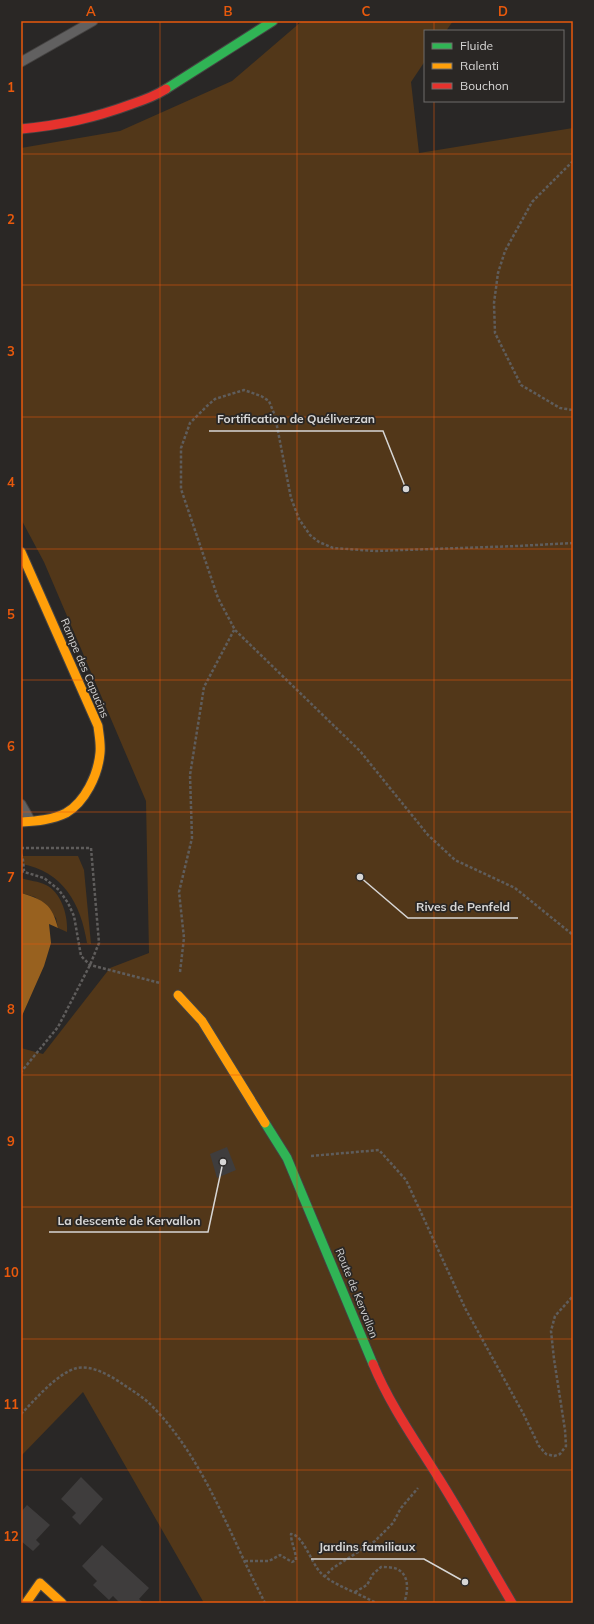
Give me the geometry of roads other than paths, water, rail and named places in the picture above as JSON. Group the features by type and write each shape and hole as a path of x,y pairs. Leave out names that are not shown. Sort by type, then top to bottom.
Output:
{"street":[{"path":"21,129 58,125 103,115 157,95 273,21"},
{"name":"Rampe des Capucins","path":"21,552 98,726 100,752 96,770 88,791 77,806 61,816 46,821 21,822"},
{"name":"Route de Kervallon","path":"178,995 202,1021 287,1158 382,1386 406,1428 438,1477 512,1603"},
{"path":"26,1603 40,1583 62,1603"}],"lane":[{"path":"21,62 93,21"},
{"path":"21,804 31,822"}],"place":[{"name":"Fortification de Quéliverzan","path":"406,489"},
{"name":"Rives de Penfeld","path":"360,877"},
{"name":"La descente de Kervallon","path":"223,1162"},
{"name":"Jardins familiaux","path":"465,1582"}]}
